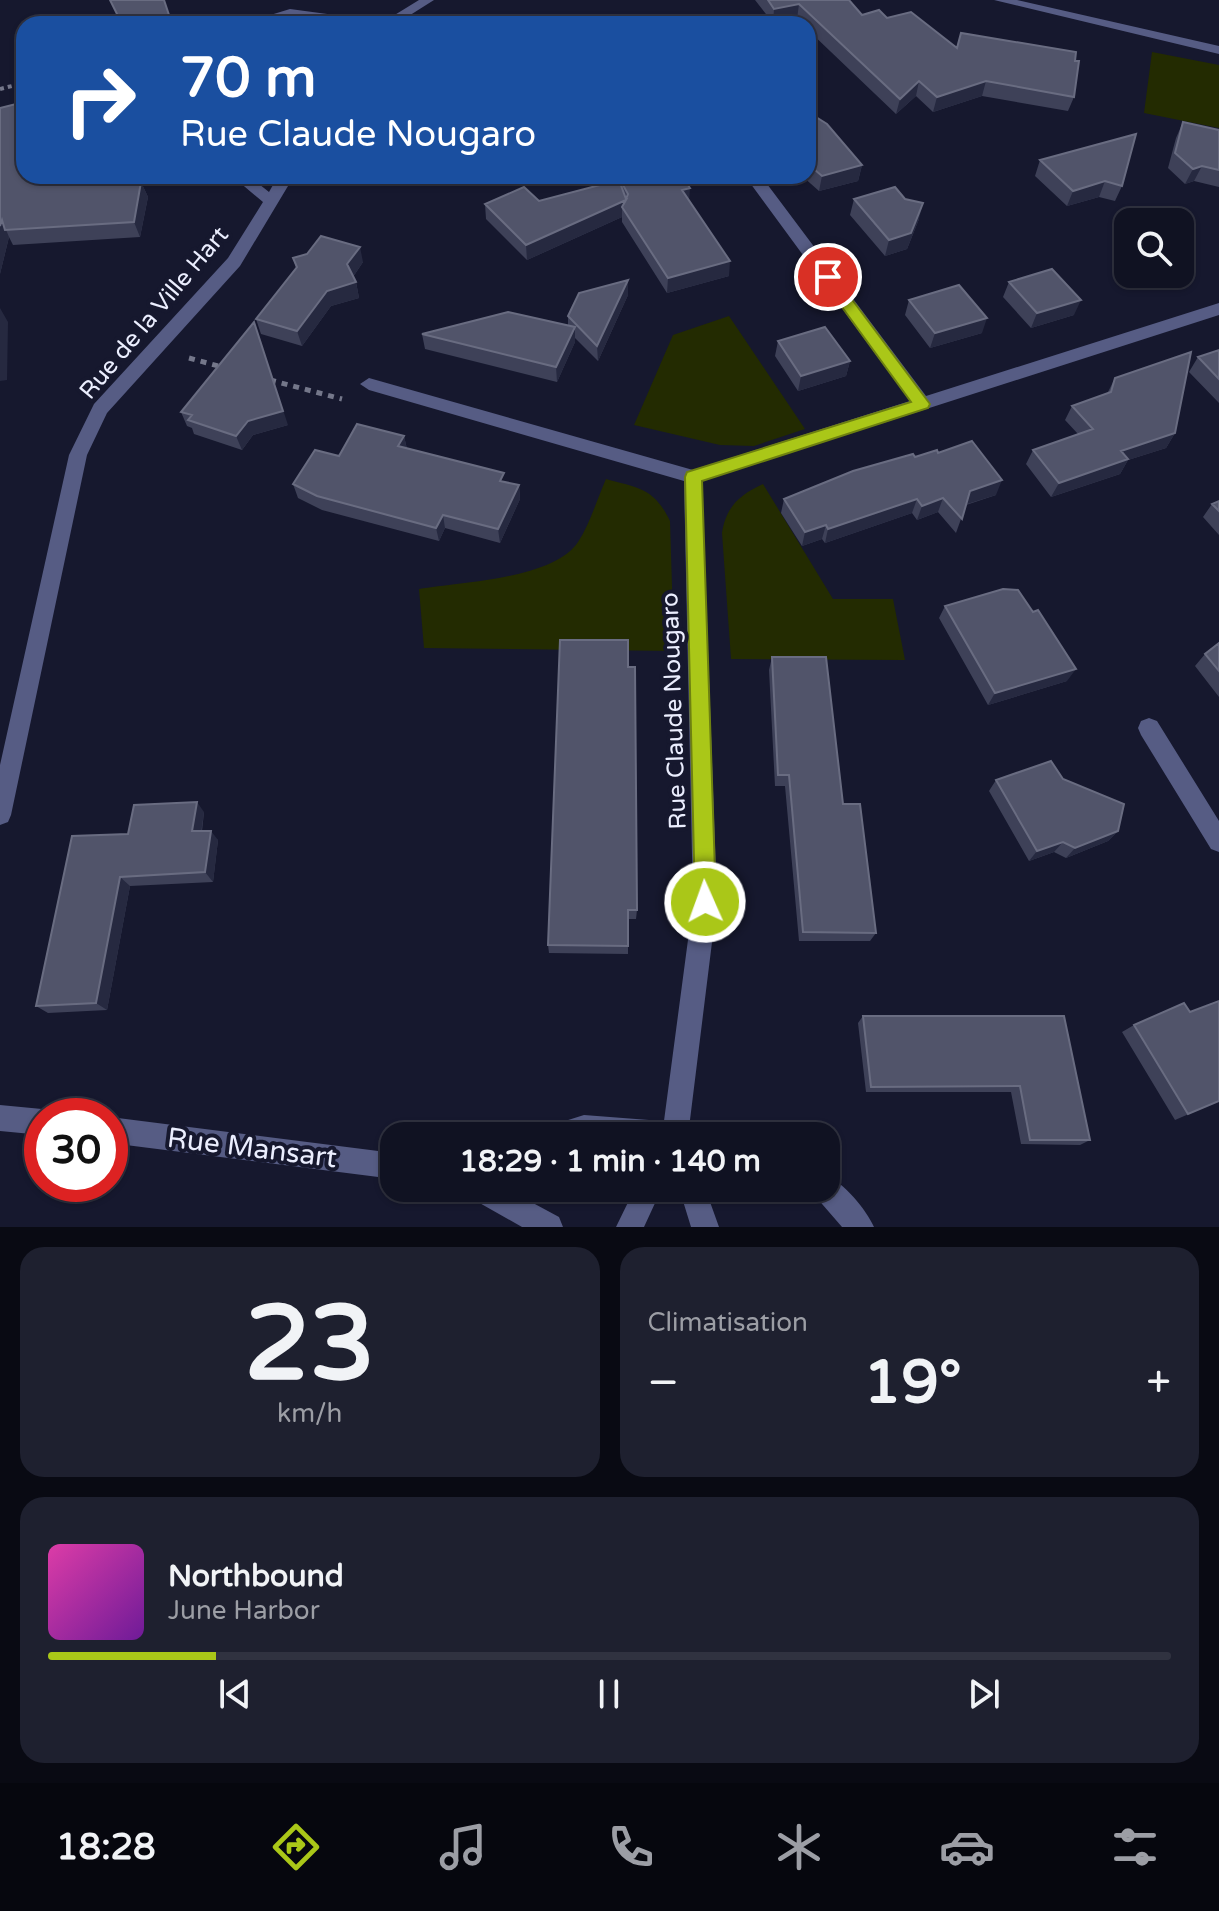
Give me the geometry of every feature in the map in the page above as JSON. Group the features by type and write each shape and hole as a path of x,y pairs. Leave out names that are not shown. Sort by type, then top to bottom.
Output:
{"street":[{"path":"401,16 428,0"},
{"path":"1000,0 1219,50"},
{"path":"279,16 290,13 312,16"},
{"path":"250,184 272,202"},
{"name":"Rue de la Ville Hart","path":"0,815 78,455 100,409 234,262 282,184"},
{"path":"759,184 922,404"},
{"path":"369,384 693,477 1219,309"},
{"name":"Rue Claude Nougaro","path":"681,1122 705,902 693,477"},
{"path":"1149,728 1219,841"},
{"path":"0,1118 24,1120"},
{"name":"Rue Mansart","path":"128,1132 380,1164"},
{"path":"503,1202 549,1227"},
{"path":"630,1227 642,1202"},
{"path":"697,1202 705,1227"},
{"path":"838,1202 860,1227"}],"path":[{"path":"153,349 226,368"},
{"path":"269,380 356,403 369,384"}],"green space":[{"path":"1152,52 1219,65 1219,128 1144,113"},
{"path":"729,316 805,429 754,446 720,445 634,425 673,335"},
{"path":"606,479 644,491 658,502 670,521 674,651 424,648 419,589 505,577 549,564 566,554 582,535"},
{"path":"763,484 833,599 893,599 905,660 731,659 722,533 735,503"}],"building":[{"path":"110,0 164,0 169,16 118,16"},
{"path":"768,0 849,0 862,15 879,10 887,18 911,12 957,48 961,33 1076,52 1075,61 1079,61 1074,97 986,81 937,97 919,81 900,99 816,20 816,16 812,16 799,4 774,9"},
{"path":"16,104 16,184 141,184 134,222 5,230 2,220 0,226 0,108"},
{"path":"816,117 827,124 862,165 822,176 816,171"},
{"path":"1183,122 1219,130 1219,170 1202,166 1193,169 1175,153"},
{"path":"1136,134 1122,186 1105,181 1073,191 1040,160"},
{"path":"604,184 620,184 626,199 628,194 622,184 687,184 690,188 682,190 730,261 668,278 622,207 626,200 526,245 485,204 524,187 539,201"},
{"path":"895,187 905,199 923,203 911,233 889,240 854,199"},
{"path":"321,236 360,247 347,264 356,282 327,291 297,331 256,319 297,267 293,258 307,254"},
{"path":"1052,269 1081,300 1037,313 1009,282"},
{"path":"628,280 597,346 568,316 579,293"},
{"path":"959,285 987,318 935,333 909,300"},
{"path":"508,312 575,327 556,367 422,334"},
{"path":"254,322 283,411 248,421 236,436 188,420 192,415 181,412"},
{"path":"825,327 850,361 801,376 778,341"},
{"path":"1219,350 1219,379 1198,357"},
{"path":"1191,352 1175,433 1121,451 1128,459 1059,483 1033,450 1093,429 1072,406 1111,392 1115,378"},
{"path":"357,424 404,436 398,446 504,473 500,481 519,485 498,529 443,515 436,528 317,496 293,484 315,450 339,456"},
{"path":"972,441 1002,480 970,491 962,519 943,498 922,506 917,499 828,529 826,525 805,532 784,499 853,471 913,454 915,457 937,450 938,453"},
{"path":"1003,589 1018,590 1033,612 1038,610 1076,669 995,693 945,606"},
{"path":"560,640 628,640 628,667 635,667 637,910 628,910 628,946 548,945"},
{"path":"1219,643 1219,671 1205,654"},
{"path":"772,657 826,657 843,804 860,804 876,933 803,932 789,775 778,775"},
{"path":"1051,761 1063,779 1124,804 1118,831 1075,848 1063,842 1037,851 996,780"},
{"path":"197,802 192,831 211,831 205,872 120,877 96,1003 36,1006 72,836 128,834 134,805"},
{"path":"1219,1001 1219,1101 1188,1114 1134,1025 1184,1003 1190,1012"},
{"path":"863,1016 1064,1016 1090,1140 1030,1140 1020,1086 871,1087"}],"route":[{"path":"705,902 693,477 922,404 828,277"}]}
